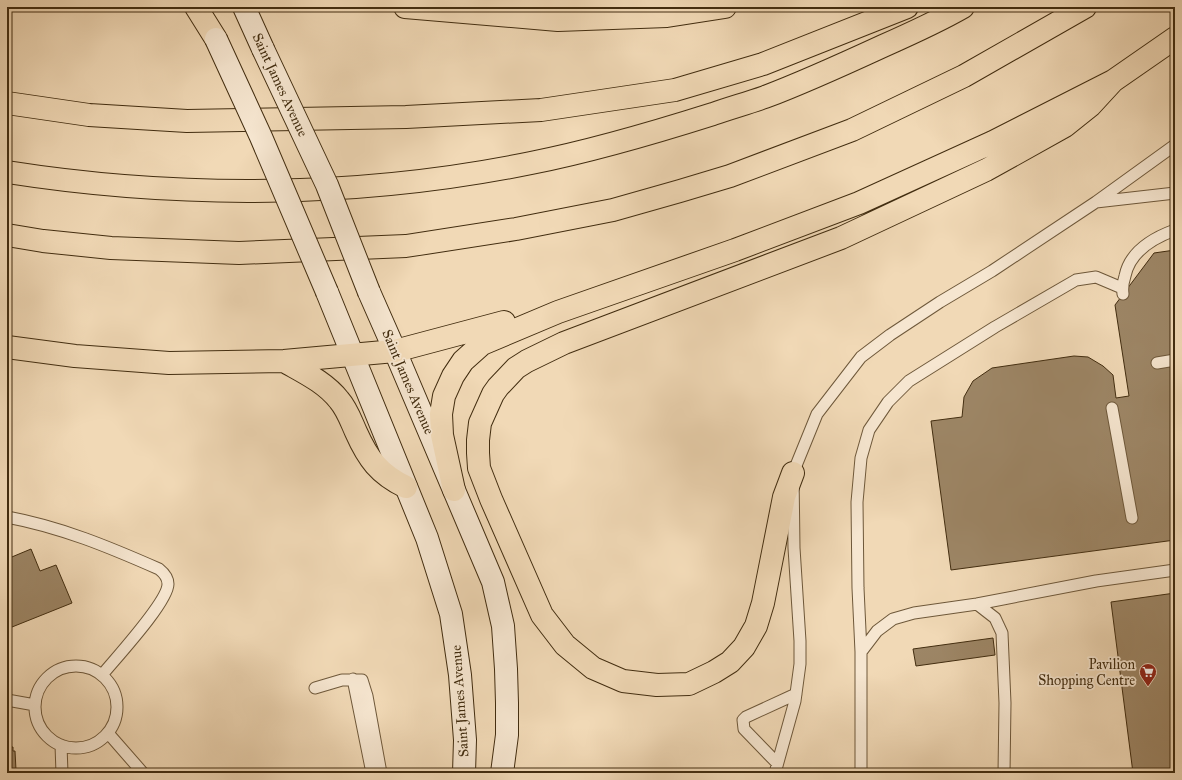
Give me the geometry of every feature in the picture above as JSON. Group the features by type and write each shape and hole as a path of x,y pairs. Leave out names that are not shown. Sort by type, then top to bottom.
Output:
{"highway":[{"path":"196,7 216,40"},
{"path":"405,7 558,20 667,16 724,7"},
{"path":"7,103 89,115 187,121 406,117 541,110 674,90 763,64 907,7"},
{"path":"7,172 116,185 195,190 279,191 375,185 528,164 576,154 650,134 764,97 836,68 938,21 964,7"},
{"path":"7,235 42,241 111,248 247,253 406,246 516,230 613,210 730,176 852,130 964,76 1085,7"},
{"path":"454,490 442,435 441,414 444,396 453,376 463,361 482,344 558,312 728,253 859,203 993,142 1113,81 1175,38"},
{"path":"793,473 784,497 763,602 756,626 744,647 730,662 714,672 689,684 657,686 623,681 593,668 565,645 542,615 479,468 479,428 486,408 498,387 516,368 527,361 564,343 841,238 979,173 1065,126 1090,106 1113,81"},
{"path":"7,347 76,356 168,363 284,361 395,351 503,322 558,312"},
{"path":"284,361 311,376 330,390 348,414 361,444 370,458 391,480 406,487"}],"main road":[{"name":"Saint James Avenue","path":"202,7 261,137 327,292 427,538 451,614 461,682 465,740 464,773"},
{"name":"Saint James Avenue","path":"244,7 327,185 369,292 493,582 503,626 507,703 507,735 502,773"},
{"path":"507,735 518,773"}],"lane":[{"path":"776,768 796,694 800,664 800,641 794,555 793,473 816,414 861,357 890,335 940,302 992,271 1096,202 1175,146"},
{"path":"1096,202 1175,193"},
{"path":"861,773 861,652 858,588 857,502 861,458 869,430 888,402 909,381 995,327 1076,280 1096,277 1123,291 1126,269 1132,258 1141,248 1158,236 1175,230"},
{"path":"1158,363 1175,360"},
{"path":"1112,408 1132,518"},
{"path":"7,517 69,532 102,544 164,572 168,586 164,597 139,632 102,675"},
{"path":"861,652 877,631 893,619 914,613 977,604 1096,581 1175,570"},
{"path":"977,604 995,618 1002,633 1005,703 1004,773"},
{"path":"78,666 91,669 102,675 110,685 115,696 117,709 115,722 108,733 87,747 74,748 61,745 50,739 41,729 36,717 35,705 38,692 44,681 54,673 66,668 78,666"},
{"path":"316,688 342,680 362,680 367,696 381,773"},
{"path":"352,680 372,773"},
{"path":"776,768 744,729 743,720 746,717 796,694"},
{"path":"7,700 35,705"},
{"path":"108,733 143,773"},
{"path":"61,745 62,773"}],"building":[{"path":"1175,250 1175,540 951,570 931,421 962,417 964,397 973,381 992,368 1074,356 1088,357 1103,366 1113,375 1116,398 1129,396 1115,305 1154,253"},
{"path":"31,549 40,571 56,565 72,603 7,629 7,559"},
{"name":"Pavilion Shopping Centre","path":"1175,593 1175,773 1133,773 1111,602"},
{"path":"993,638 995,655 916,666 913,649"},
{"path":"7,747 13,747 13,751 15,751 16,770 43,769 43,773 7,773"}],"place":[{"name":"Pavilion Shopping Centre","path":"1148,687"}]}
